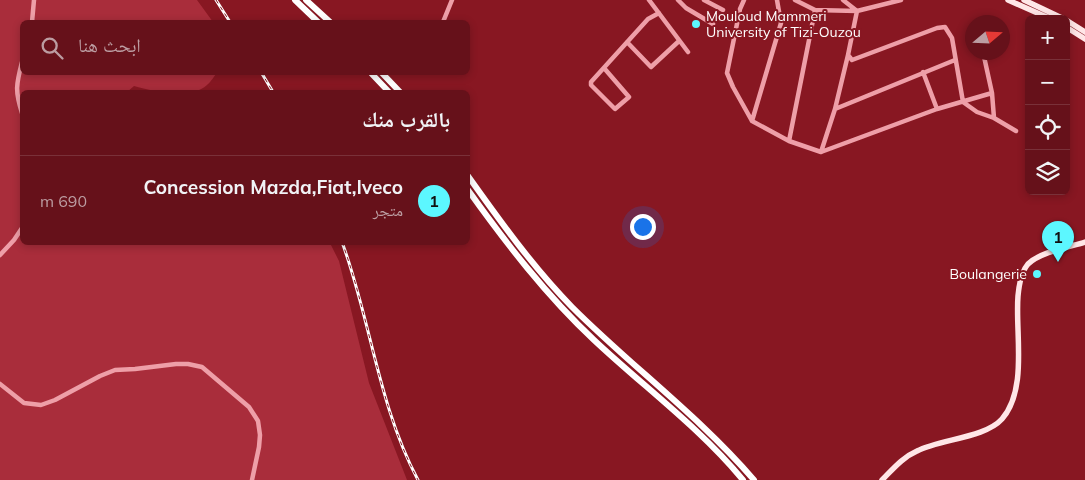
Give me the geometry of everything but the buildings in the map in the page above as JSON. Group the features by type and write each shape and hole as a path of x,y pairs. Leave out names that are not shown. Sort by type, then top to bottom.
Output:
{"highway":[{"path":"295,0 316,20"},
{"path":"306,0 328,20"},
{"path":"373,75 387,90"},
{"path":"384,75 398,90"},
{"path":"470,179 524,252 570,305 709,432 754,480"},
{"path":"470,193 528,269 562,309 607,352 693,426 743,480"}],"main road":[{"path":"1008,0 1042,15"},
{"path":"1024,0 1056,15"},
{"path":"1070,22 1085,32"},
{"path":"1070,30 1085,40"},
{"path":"882,480 900,462 918,450 986,430 1004,417 1016,390 1018,372 1017,307 1019,286 1023,272 1027,264 1035,259 1085,242"}],"street":[{"path":"32,20 34,0"},
{"path":"444,20 452,0"},
{"path":"649,0 688,52"},
{"path":"678,0 686,8 713,24"},
{"path":"704,0 723,10"},
{"path":"744,0 740,9 727,73 732,87 752,121 789,141 821,152 937,109 992,93"},
{"path":"752,121 781,23 777,0"},
{"path":"795,0 815,10 857,11 901,0"},
{"path":"843,0 857,11"},
{"path":"789,141 815,10"},
{"path":"821,152 835,109 857,11"},
{"path":"604,68 629,97 615,109 591,85 591,82 648,19 659,12"},
{"path":"848,55 852,60 937,28 945,27 952,38 963,102 977,112 994,118 1016,131"},
{"path":"627,42 652,67 679,41"},
{"path":"835,109 955,60"},
{"path":"985,60 992,93 994,118"},
{"path":"20,70 17,82 17,96 20,106"},
{"path":"923,72 937,109"},
{"path":"0,255 20,231"},
{"path":"0,384 24,403 41,405 55,400 114,370 135,370 176,364 202,367 249,406 258,421 259,447 252,480"}],"shaded area":[{"path":"0,0 197,0 212,20 20,20 20,75 215,75 200,90 152,90 134,86 129,90 20,90 20,245 331,245 339,261 369,383 407,480 0,480"}],"railway":[{"path":"216,0 229,20"},
{"path":"263,75 272,90"},
{"path":"343,245 393,422 418,480"}],"place":[{"name":"Mouloud Mammeri University of Tizi-Ouzou","path":"696,24"},
{"name":"Concession Mazda,Fiat,Iveco","path":"1058,262"},
{"name":"Boulangerie","path":"1037,274"}]}
